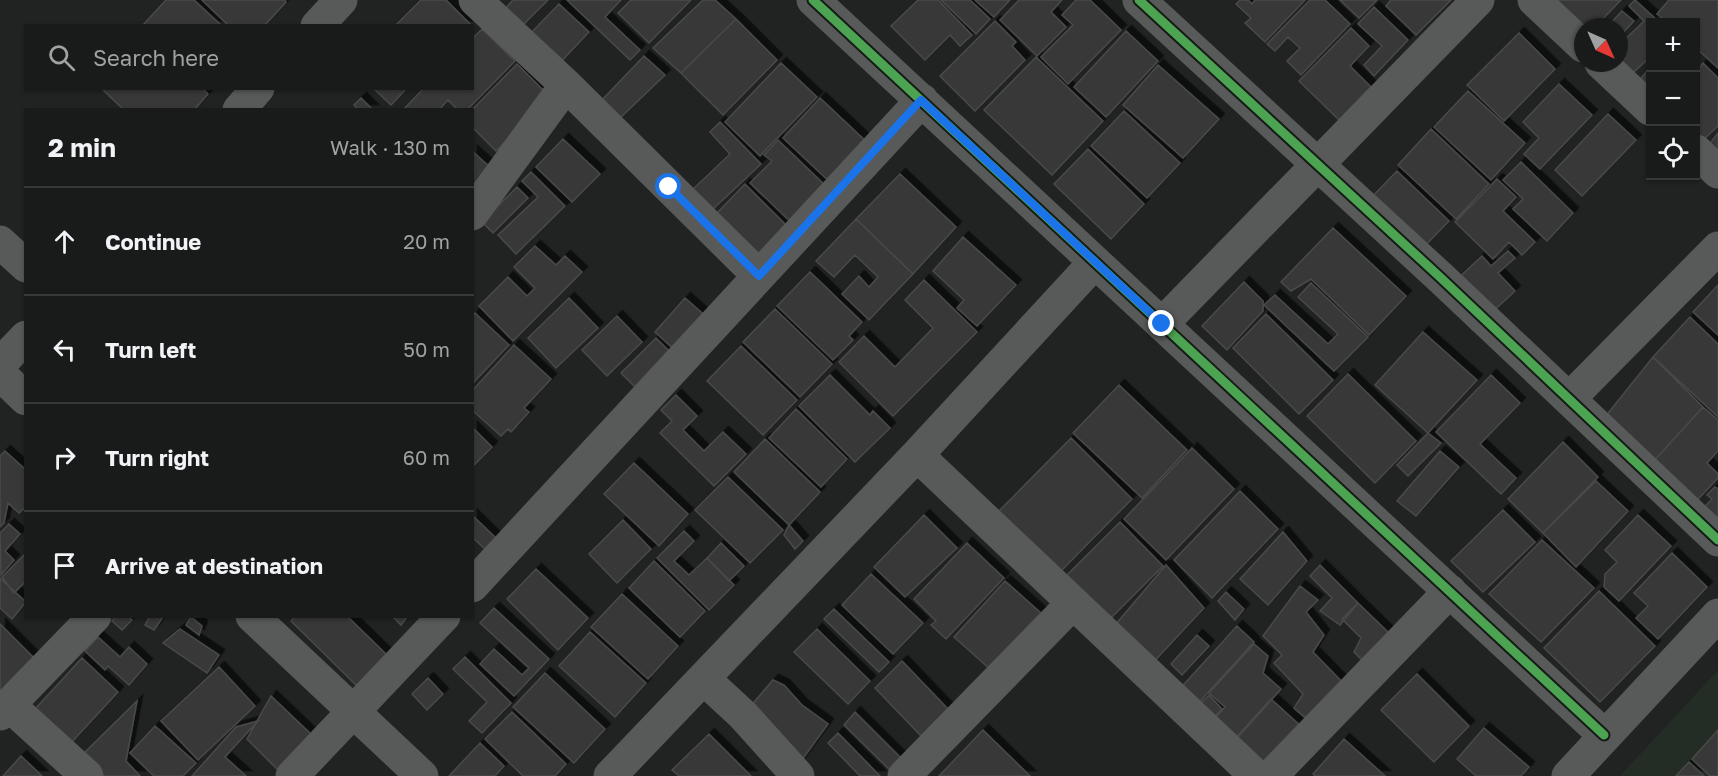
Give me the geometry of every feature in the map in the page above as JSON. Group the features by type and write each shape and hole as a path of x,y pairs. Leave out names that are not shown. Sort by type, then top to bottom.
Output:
{"street":[{"path":"320,24 341,0"},
{"path":"475,0 566,85 759,276"},
{"path":"813,0 1604,735"},
{"path":"1139,0 1718,540"},
{"path":"1162,324 1478,0"},
{"path":"1534,0 1574,38"},
{"path":"1611,72 1646,105"},
{"path":"474,211 566,85"},
{"path":"241,108 256,90"},
{"path":"474,584 921,100"},
{"path":"1700,156 1718,172"},
{"path":"0,242 24,264"},
{"path":"1569,399 1718,248"},
{"path":"610,776 917,455 1095,262"},
{"path":"0,364 24,339"},
{"path":"0,374 24,397"},
{"path":"917,455 1256,776"},
{"path":"1271,776 1450,591"},
{"path":"904,776 1073,603"},
{"path":"1568,776 1718,615"},
{"path":"87,776 5,710 93,618"},
{"path":"254,618 422,776"},
{"path":"292,776 442,618"},
{"path":"704,679 743,715 798,776"}],"shaded area":[{"path":"1718,670 1718,776 1620,776"}],"building":[{"path":"166,0 194,0 220,24 144,24"},
{"path":"202,0 285,0 286,2 266,24 227,24"},
{"path":"421,0 446,0 470,24 397,24"},
{"path":"513,0 548,0 521,27 504,10"},
{"path":"567,0 621,0 605,17 640,50 630,60"},
{"path":"631,0 691,0 649,43 618,13"},
{"path":"703,0 715,0 736,19 681,73 653,48"},
{"path":"918,0 938,0 972,35 960,46 950,35 925,60 891,26"},
{"path":"941,0 970,0 990,19 976,34"},
{"path":"975,0 1010,0 994,17"},
{"path":"1019,0 1062,0 1051,12 1066,27 1037,56 1000,20"},
{"path":"1076,0 1090,0 1121,30 1068,84 1041,57 1073,25 1062,15"},
{"path":"1240,0 1248,0 1252,4 1255,0 1305,0 1265,42 1245,23 1251,18 1236,4"},
{"path":"1310,0 1325,0 1350,24 1301,75 1287,61 1300,48 1288,37 1275,51 1267,44"},
{"path":"1340,0 1377,0 1359,18"},
{"path":"1391,0 1451,0 1416,35 1386,6"},
{"path":"1548,0 1621,0 1604,18 1574,18 1574,20"},
{"path":"1635,0 1655,18 1646,18 1646,61 1633,73 1628,68 1628,36 1644,21 1629,6"},
{"path":"1669,0 1718,0 1718,68 1700,52 1700,18 1662,18 1657,14"},
{"path":"559,4 589,32 557,66 527,37"},
{"path":"1374,7 1408,40 1374,76 1364,65 1382,46 1358,24"},
{"path":"1622,11 1634,21 1628,27 1628,18 1615,18"},
{"path":"736,19 777,60 723,115 681,73"},
{"path":"995,21 1016,42 1012,46 1025,60 975,111 940,76"},
{"path":"1351,28 1369,46 1350,66 1371,87 1339,120 1299,81"},
{"path":"482,29 515,61 469,108 456,108 448,100 441,108 405,108 422,90 474,90 474,37"},
{"path":"1126,31 1158,61 1106,117 1074,87"},
{"path":"1519,33 1555,69 1504,121 1467,85"},
{"path":"644,56 665,75 618,120 600,102"},
{"path":"1036,57 1103,121 1052,175 984,110"},
{"path":"781,63 817,97 760,156 725,122"},
{"path":"1703,63 1718,78 1718,126 1700,143 1700,72"},
{"path":"517,64 550,97 496,151 474,129 474,108"},
{"path":"1158,65 1219,119 1183,158 1123,105"},
{"path":"1646,73 1646,95 1635,85"},
{"path":"1559,84 1592,115 1540,169 1524,154 1539,138 1523,122"},
{"path":"103,90 204,90 208,94 196,108 122,108"},
{"path":"375,90 405,90 391,105"},
{"path":"1468,91 1525,143 1491,180 1434,127"},
{"path":"361,98 371,108 357,108 354,105"},
{"path":"820,98 871,146 833,185 783,138"},
{"path":"1124,111 1180,163 1147,198 1091,146"},
{"path":"1608,114 1636,140 1582,196 1555,170"},
{"path":"720,122 761,164 710,212 691,191 730,154 710,132"},
{"path":"1431,129 1489,184 1456,219 1398,165"},
{"path":"1718,133 1718,165 1704,151"},
{"path":"563,139 600,174 572,202 536,167"},
{"path":"778,140 832,192 797,228 750,183 772,161 764,155"},
{"path":"1088,149 1144,204 1111,239 1054,184"},
{"path":"474,153 491,168 474,186"},
{"path":"1521,162 1573,213 1547,241 1513,209 1523,199 1503,180"},
{"path":"1397,171 1449,221 1418,253 1366,203"},
{"path":"531,172 565,206 516,254 498,235 538,197 522,181"},
{"path":"900,174 956,227 913,274 856,219"},
{"path":"1497,179 1516,197 1503,211 1535,242 1522,255 1509,242 1493,259 1455,222"},
{"path":"745,184 792,231 764,259 717,213"},
{"path":"517,187 528,198 493,233 482,222"},
{"path":"856,219 913,274 869,320 842,294 859,276 869,287 878,277 855,255 834,277 816,261"},
{"path":"1333,228 1406,296 1369,335 1311,279 1291,291 1281,282"},
{"path":"963,237 1016,285 977,326 957,308 964,300 933,271"},
{"path":"535,246 556,265 565,256 582,272 513,341 479,306 508,277 527,296 535,288 514,267"},
{"path":"1508,251 1515,258 1498,273 1515,291 1473,330 1440,295 1482,256 1491,266"},
{"path":"810,272 862,322 849,336 853,340 833,360 777,306"},
{"path":"924,280 977,332 893,416 839,362 864,336 895,367 933,328 905,300"},
{"path":"1244,282 1263,301 1263,311 1227,350 1202,326"},
{"path":"1311,283 1368,337 1334,371 1264,305 1275,295 1328,344 1338,334 1298,297"},
{"path":"1718,285 1718,335 1693,312"},
{"path":"569,298 598,328 556,368 528,338"},
{"path":"685,298 710,320 679,354 655,332"},
{"path":"775,309 832,364 800,397 743,342"},
{"path":"474,314 509,345 474,382"},
{"path":"1266,314 1333,380 1299,414 1233,348"},
{"path":"617,316 642,342 607,376 582,350"},
{"path":"1690,317 1718,344 1718,417 1653,357"},
{"path":"1423,332 1477,380 1428,433 1375,385"},
{"path":"656,338 676,358 641,393 621,373"},
{"path":"514,345 551,379 524,408 529,412 511,432 508,429 501,436 474,412 474,389"},
{"path":"741,346 797,400 763,435 707,381"},
{"path":"1653,357 1703,407 1651,464 1601,422"},
{"path":"1348,374 1416,441 1375,483 1307,416"},
{"path":"830,375 870,415 873,411 890,428 855,462 799,406"},
{"path":"1491,375 1520,403 1480,444 1516,478 1501,494 1436,432"},
{"path":"1119,385 1187,450 1142,498 1073,433"},
{"path":"676,395 697,416 683,430 704,451 723,432 746,454 714,486 660,433 672,421 661,410"},
{"path":"1703,407 1718,420 1718,451 1707,463 1718,474 1718,478 1689,509 1651,464"},
{"path":"796,409 847,459 821,487 769,438"},
{"path":"474,429 492,447 474,465"},
{"path":"1428,433 1441,443 1408,476 1397,465"},
{"path":"1071,438 1132,499 1059,573 998,512"},
{"path":"765,439 820,492 789,525 734,472"},
{"path":"1563,442 1598,477 1543,533 1508,499"},
{"path":"1192,448 1234,489 1166,560 1124,519"},
{"path":"5,451 24,468 24,509 19,513 8,503 4,523 0,527 0,456"},
{"path":"1440,451 1459,467 1416,516 1397,501"},
{"path":"634,463 688,514 659,546 604,494"},
{"path":"728,477 783,530 750,563 695,510"},
{"path":"1596,481 1628,511 1576,567 1543,533"},
{"path":"1715,487 1718,489 1718,535 1697,515 1712,499 1707,495"},
{"path":"1240,491 1278,529 1212,598 1174,560"},
{"path":"1503,510 1535,542 1483,592 1451,561"},
{"path":"924,515 957,548 905,597 874,567"},
{"path":"1638,515 1671,546 1619,601 1604,587 1605,574 1617,562 1605,550"},
{"path":"474,517 501,543 490,554 474,539"},
{"path":"623,520 651,549 617,583 589,554"},
{"path":"1120,522 1163,566 1109,620 1065,577"},
{"path":"9,524 20,534 5,551 14,560 1,575 0,533"},
{"path":"789,525 803,541 795,549 784,535"},
{"path":"684,531 694,541 674,561 689,575 707,558 734,585 709,610 657,558"},
{"path":"1283,532 1307,561 1268,605 1240,579"},
{"path":"1542,540 1594,588 1541,642 1489,594"},
{"path":"721,543 744,566 729,581 707,558"},
{"path":"967,543 1004,578 946,639 931,625 936,621 914,599"},
{"path":"1672,553 1707,587 1658,639 1636,618 1648,606 1634,593"},
{"path":"24,555 24,583 14,593 2,577"},
{"path":"654,561 705,611 680,637 629,588"},
{"path":"1166,565 1204,608 1149,667 1110,631"},
{"path":"1320,565 1358,603 1340,625 1320,611 1332,598 1310,576"},
{"path":"536,569 588,618 558,650 507,599"},
{"path":"871,574 923,623 893,654 842,605"},
{"path":"0,578 24,600 24,604 12,619 0,608"},
{"path":"1005,581 1042,614 992,671 954,637"},
{"path":"1300,586 1318,600 1306,612 1324,635 1313,652 1346,686 1309,721 1294,708 1303,694 1274,663 1282,655 1263,636"},
{"path":"1599,591 1655,646 1600,702 1544,648"},
{"path":"1226,592 1244,609 1235,620 1218,601"},
{"path":"622,594 678,646 648,679 591,627"},
{"path":"1358,603 1393,637 1366,664 1354,652 1361,638 1342,619"},
{"path":"494,608 549,659 514,696 480,664 494,649 522,675 529,668 480,623"},
{"path":"834,609 889,662 879,672 824,619"},
{"path":"114,618 130,618 132,620 122,630 112,621"},
{"path":"149,618 162,618 154,630 145,625"},
{"path":"192,618 202,626 199,635 186,625"},
{"path":"294,618 349,618 393,661 363,692 291,621"},
{"path":"394,618 406,618 401,625"},
{"path":"0,624 38,662 0,693"},
{"path":"1237,626 1254,642 1194,708 1177,692"},
{"path":"180,629 219,655 207,673 163,643"},
{"path":"817,629 870,681 848,704 794,652"},
{"path":"590,632 646,683 615,717 559,666"},
{"path":"1197,635 1209,646 1182,675 1171,664"},
{"path":"98,637 120,657 129,647 147,664 129,685 108,666 105,670 85,651"},
{"path":"1254,644 1268,656 1263,673 1281,689 1231,745 1209,725 1225,707 1209,693"},
{"path":"465,657 511,703 482,733 469,721 487,702 453,669"},
{"path":"82,658 118,692 71,743 35,709"},
{"path":"902,661 948,709 921,736 875,688"},
{"path":"219,667 255,706 198,760 161,721"},
{"path":"545,673 605,729 574,763 513,707"},
{"path":"1417,674 1469,726 1434,762 1381,710"},
{"path":"428,678 443,694 427,710 412,694"},
{"path":"773,680 784,685 802,705 828,724 794,771 743,715"},
{"path":"1209,695 1222,709 1210,721 1197,707"},
{"path":"271,696 315,738 280,772 247,739"},
{"path":"1271,699 1304,729 1263,769 1233,741"},
{"path":"137,701 126,761 140,776 104,776 83,754"},
{"path":"512,712 566,764 555,776 523,776 485,739"},
{"path":"855,712 907,764 896,776 844,725"},
{"path":"258,721 225,757 246,776 192,776 236,727"},
{"path":"155,726 196,763 183,776 154,776 130,753"},
{"path":"1484,728 1529,767 1521,776 1476,776 1457,759"},
{"path":"983,730 1030,776 939,776"},
{"path":"1718,730 1718,776 1710,776 1692,759"},
{"path":"838,733 880,776 860,776 828,743"},
{"path":"709,734 751,776 679,776 672,770"},
{"path":"1344,739 1385,776 1315,776 1313,774"},
{"path":"480,743 504,766 495,776 449,776"},
{"path":"21,756 42,776 3,776"},
{"path":"1689,762 1704,776 1676,776"}],"cycle path":[{"path":"813,0 1604,735"},
{"path":"1139,0 1441,278 1718,540"}],"route":[{"path":"669,187 759,276 921,100 1162,324"}]}
